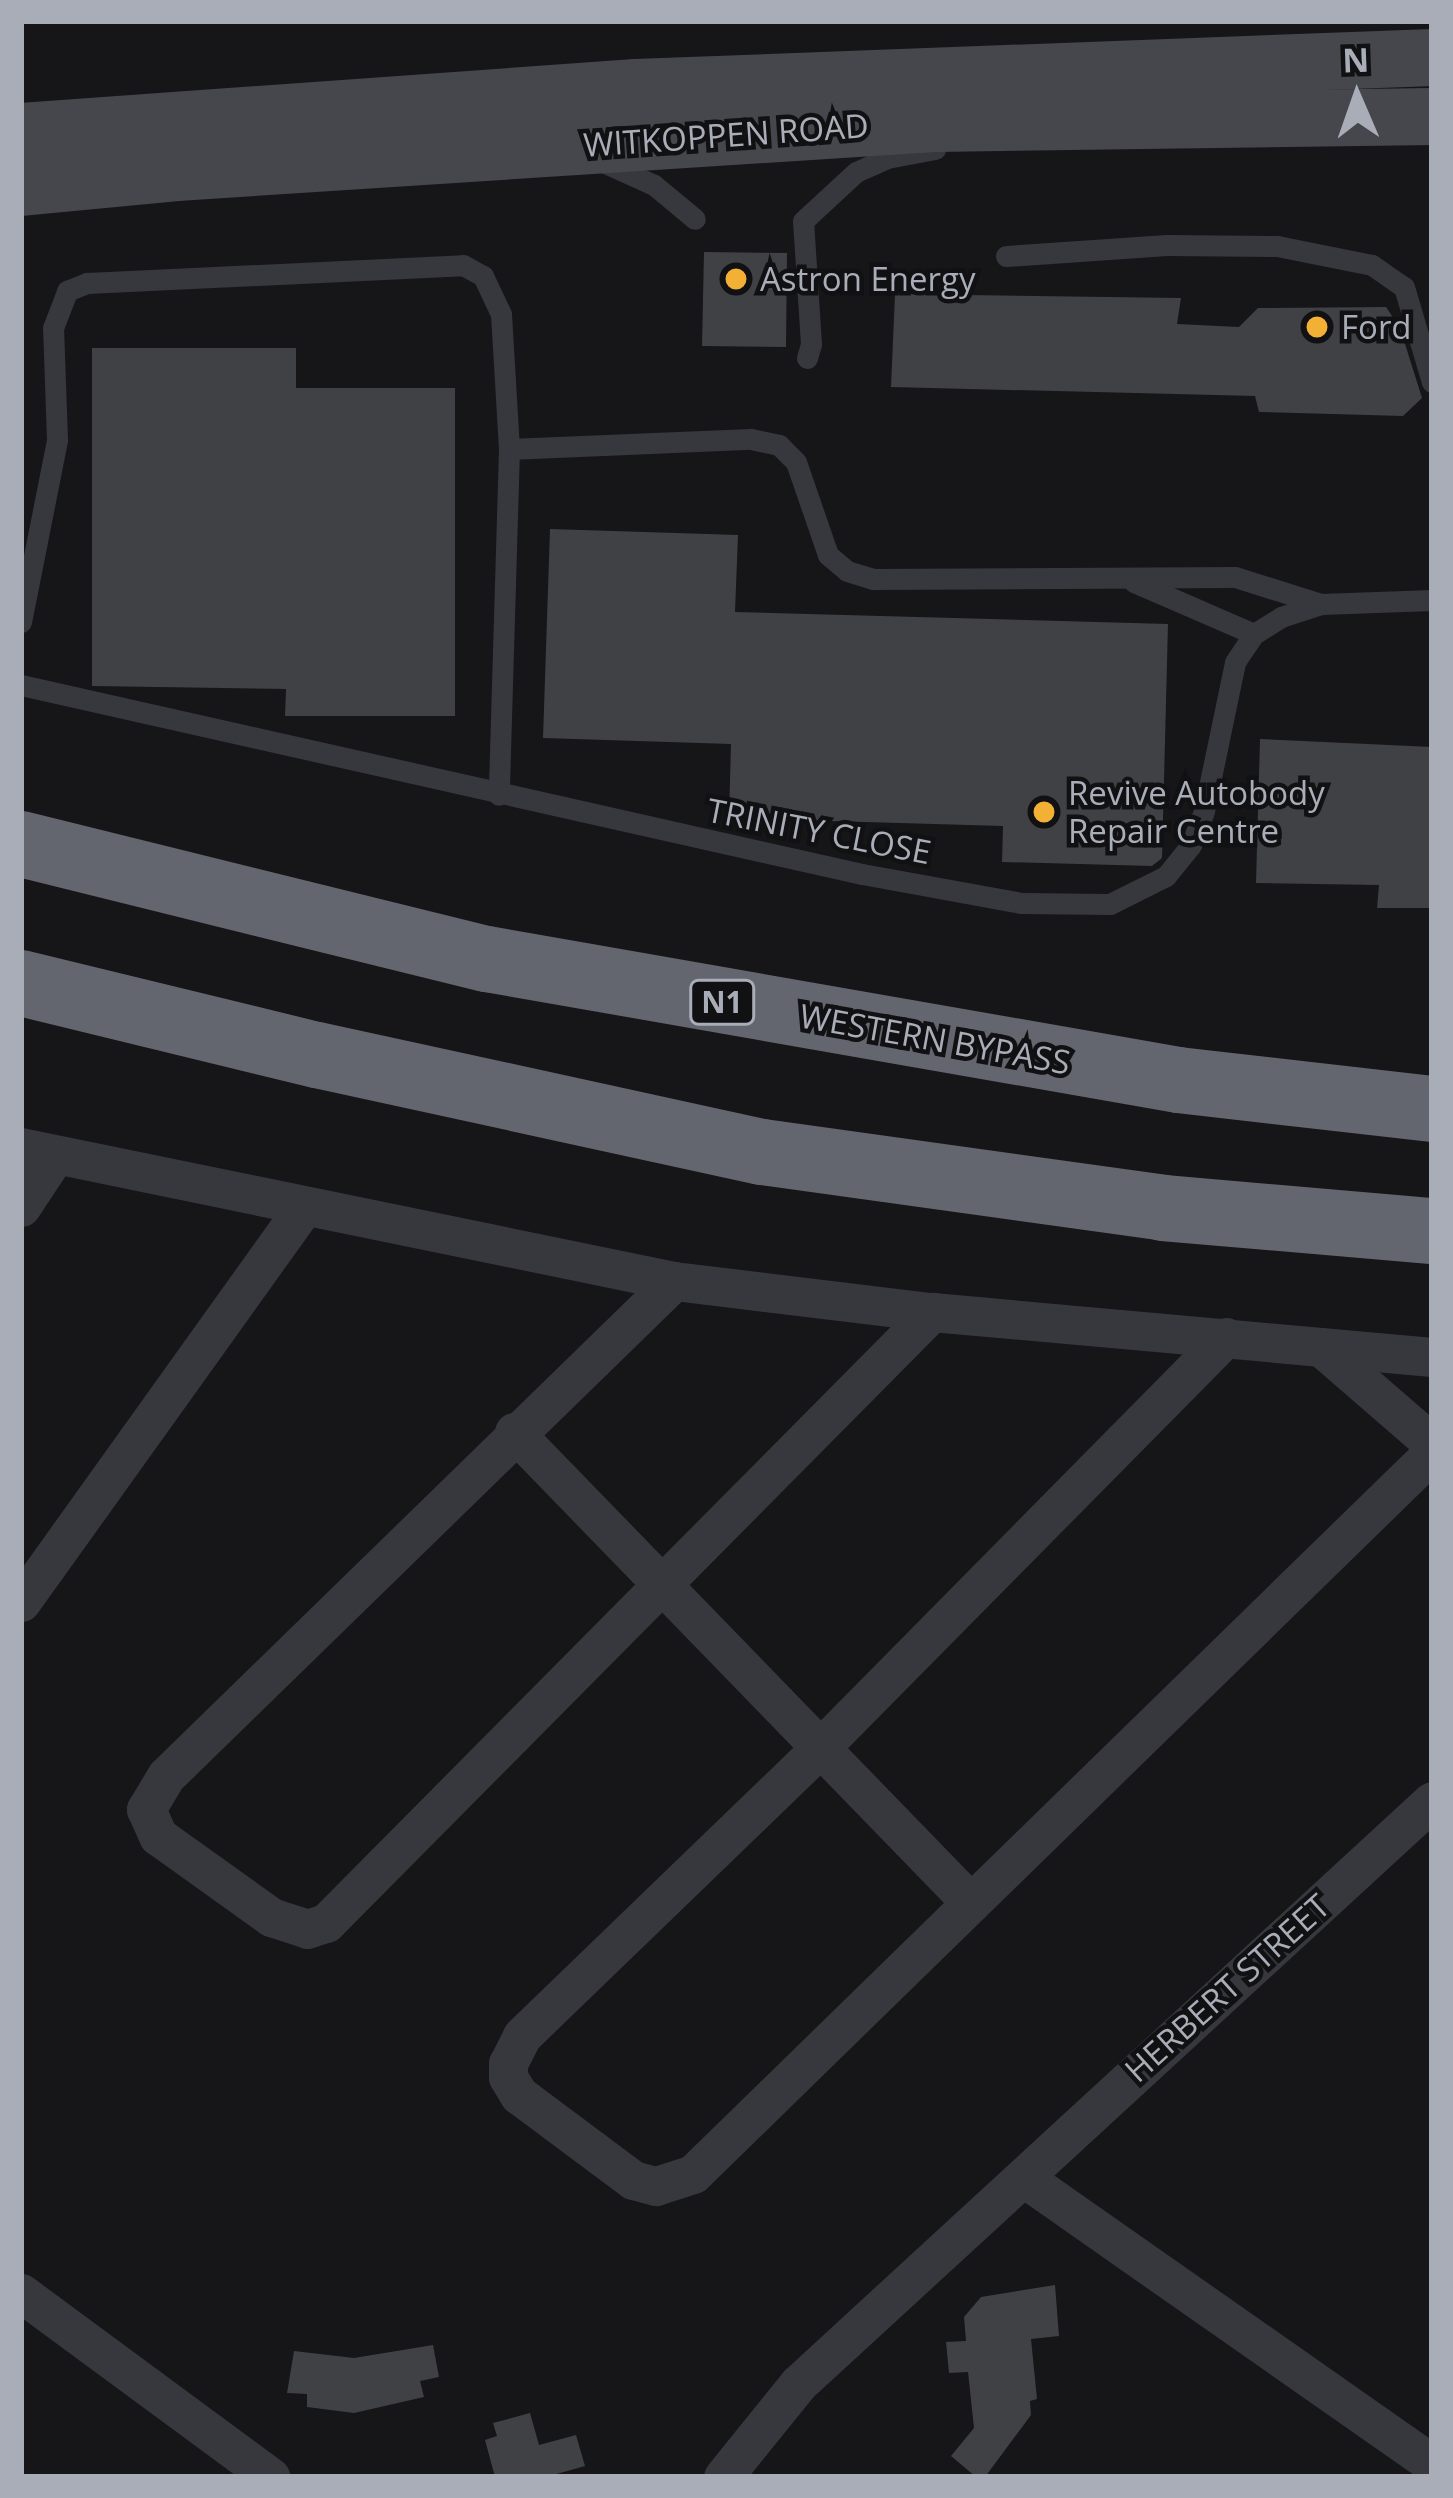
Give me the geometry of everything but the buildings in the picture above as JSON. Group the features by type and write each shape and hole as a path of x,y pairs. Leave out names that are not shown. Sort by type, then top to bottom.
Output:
{"highway":[{"name":"WESTERN BYPASS","path":"21,844 487,959 1178,1080 1432,1108"},
{"path":"21,983 317,1055 762,1152 1163,1208 1432,1231"},
{"path":"1269,1088 1432,1084"}],"main road":[{"path":"1317,57 1432,34"},
{"name":"WITKOPPEN ROAD","path":"21,131 634,87 1317,57 1432,57"},
{"path":"1262,116 1371,128 1432,147"},
{"name":"WITKOPPEN ROAD","path":"21,187 487,150 933,123 1432,116"}],"street":[{"path":"21,1207 38,1152 674,1281 932,1312 1432,1357"},
{"path":"21,1602 304,1207"},
{"path":"674,1281 166,1775 146,1809 158,1836 290,1927 307,1929 326,1923 664,1588 932,1312"},
{"path":"1226,1337 819,1749 522,2036 508,2063 508,2078 519,2095 633,2180 674,2184 709,2161 1432,1453"},
{"path":"1321,1347 1432,1444"},
{"path":"514,1432 971,1903"},
{"name":"HERBERT STREET","path":"723,2477 798,2384 1424,1822"},
{"path":"1024,2178 1432,2464"},
{"path":"21,2293 271,2477"}],"lane":[{"path":"996,146 1052,141 1137,120"},
{"path":"807,358 811,344 803,221 856,172 886,158 954,147"},
{"path":"487,150 606,164 654,185 695,219"},
{"path":"1006,256 1167,245 1277,246 1372,265 1405,287 1432,382"},
{"path":"21,622 57,440 53,328 67,291 87,283 463,265 484,276 501,314 509,449 500,795"},
{"path":"509,449 751,439 779,445 796,462 828,555 847,571 873,579 1234,578 1321,604"},
{"path":"1125,578 1254,634 1281,617 1321,604 1432,600"},
{"name":"TRINITY CLOSE","path":"21,685 685,838 1021,904 1110,904 1166,876 1191,845 1235,662 1254,634"}],"place":[{"name":"Astron Energy","path":"736,279"},
{"name":"Ford","path":"1317,327"},
{"name":"Revive Autobody Repair Centre","path":"1044,812"}]}
